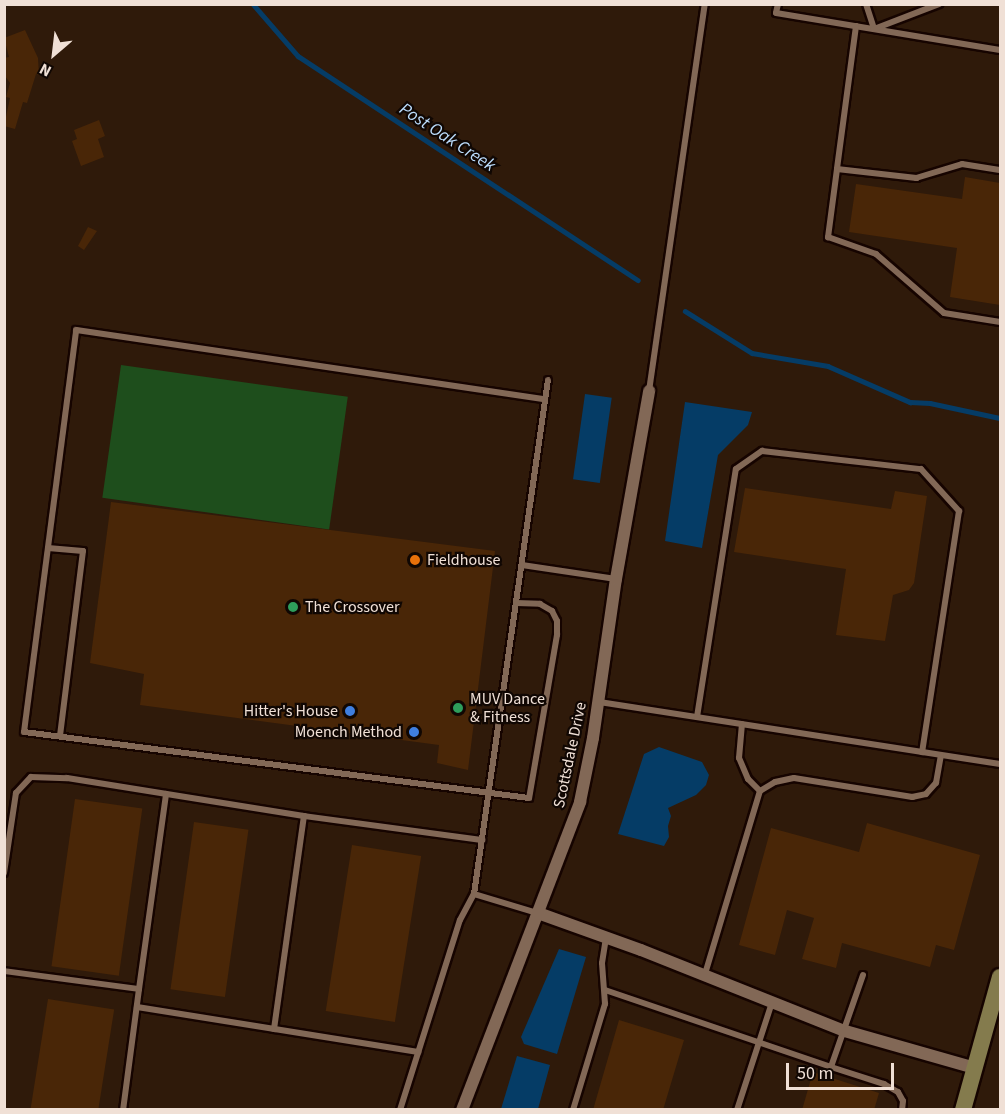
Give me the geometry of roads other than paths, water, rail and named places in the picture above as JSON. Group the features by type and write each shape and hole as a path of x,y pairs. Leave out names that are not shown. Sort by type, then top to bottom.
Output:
{"main road":[{"path":"963,1110 1000,977"}],"street":[{"name":"Scottsdale Drive","path":"462,1110 580,802 599,702 616,579 649,391"},
{"path":"537,913 705,974 845,1031 975,1068"}],"lane":[{"path":"649,391 705,4"},
{"path":"778,4 777,13 1000,50"},
{"path":"866,4 874,30"},
{"path":"874,30 939,4"},
{"path":"856,26 828,237 876,254 944,313 1000,321"},
{"path":"837,169 916,178 962,164 1000,170"},
{"path":"516,603 540,604 552,611 557,621 557,635 529,798 24,732 76,330 545,399"},
{"path":"400,1110 460,920 474,894 548,380"},
{"path":"697,717 736,469 762,451 921,469 959,511 922,752"},
{"path":"48,548 83,551 60,736"},
{"path":"522,565 616,579"},
{"path":"599,702 1000,764"},
{"path":"742,724 739,758 748,779 760,791"},
{"path":"705,974 760,791 775,782 794,778 912,797 926,794 936,783 940,755"},
{"path":"4,873 16,793 31,777 67,778 304,816 482,840"},
{"path":"123,1110 166,794"},
{"path":"274,1029 304,816"},
{"path":"474,894 537,913"},
{"path":"573,1110 605,1004 602,963 606,939"},
{"path":"4,971 139,989"},
{"path":"831,1067 863,975"},
{"path":"605,990 884,1084 898,1092 903,1101 902,1110"},
{"path":"737,1110 772,1001"},
{"path":"136,1007 418,1052"}],"water":[{"path":"585,394 612,398 600,483 573,479"},
{"path":"685,402 752,412 748,425 718,455 702,548 665,541"},
{"path":"659,747 702,762 709,775 706,785 696,795 668,808 671,816 668,826 669,837 664,846 618,834 644,754"},
{"path":"559,949 586,957 557,1054 524,1044 521,1037"},
{"path":"517,1056 550,1065 538,1109 501,1109"}],"waterway":[{"name":"Post Oak Creek","path":"253,4 298,56 638,280"},
{"name":"Post Oak Creek","path":"685,311 752,353 828,366 910,402 930,403 1000,418"}],"place":[{"name":"Fieldhouse","path":"415,560"},
{"name":"The Crossover","path":"293,607"},
{"name":"MUV Dance & Fitness","path":"458,708"},
{"name":"Hitter's House","path":"350,711"},
{"name":"Moench Method","path":"414,732"}]}
